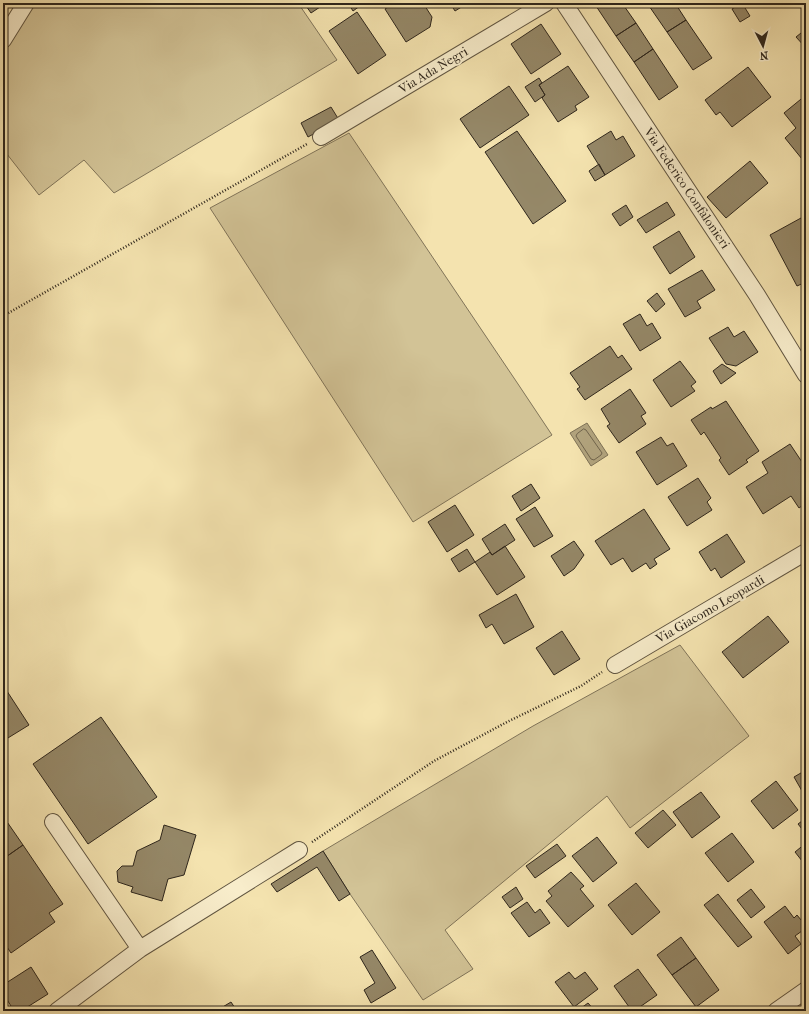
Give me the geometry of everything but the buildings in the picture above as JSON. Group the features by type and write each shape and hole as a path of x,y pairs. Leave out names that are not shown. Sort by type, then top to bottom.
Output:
{"street":[{"path":"3,40 26,3"},
{"name":"Via Ada Negri","path":"321,137 546,3"},
{"name":"Via Federico Confalonieri","path":"564,3 757,295 800,353 806,375"},
{"name":"Via Giacomo Leopardi","path":"615,665 806,552"},
{"path":"53,822 140,949"},
{"path":"57,1011 140,949 299,850"},
{"path":"776,1011 806,990"}],"path":[{"path":"3,316 321,137"},
{"path":"299,850 434,761 507,722 581,686 615,665"}],"shaded area":[{"path":"33,3 298,3 337,60 114,193 84,160 39,195 3,149 3,48"},
{"path":"349,133 552,435 413,522 210,208"},
{"path":"680,645 749,736 630,828 607,796 445,930 473,969 423,1000 350,894 323,851 533,726"}],"water":[{"path":"587,423 608,455 591,466 570,433"}]}
